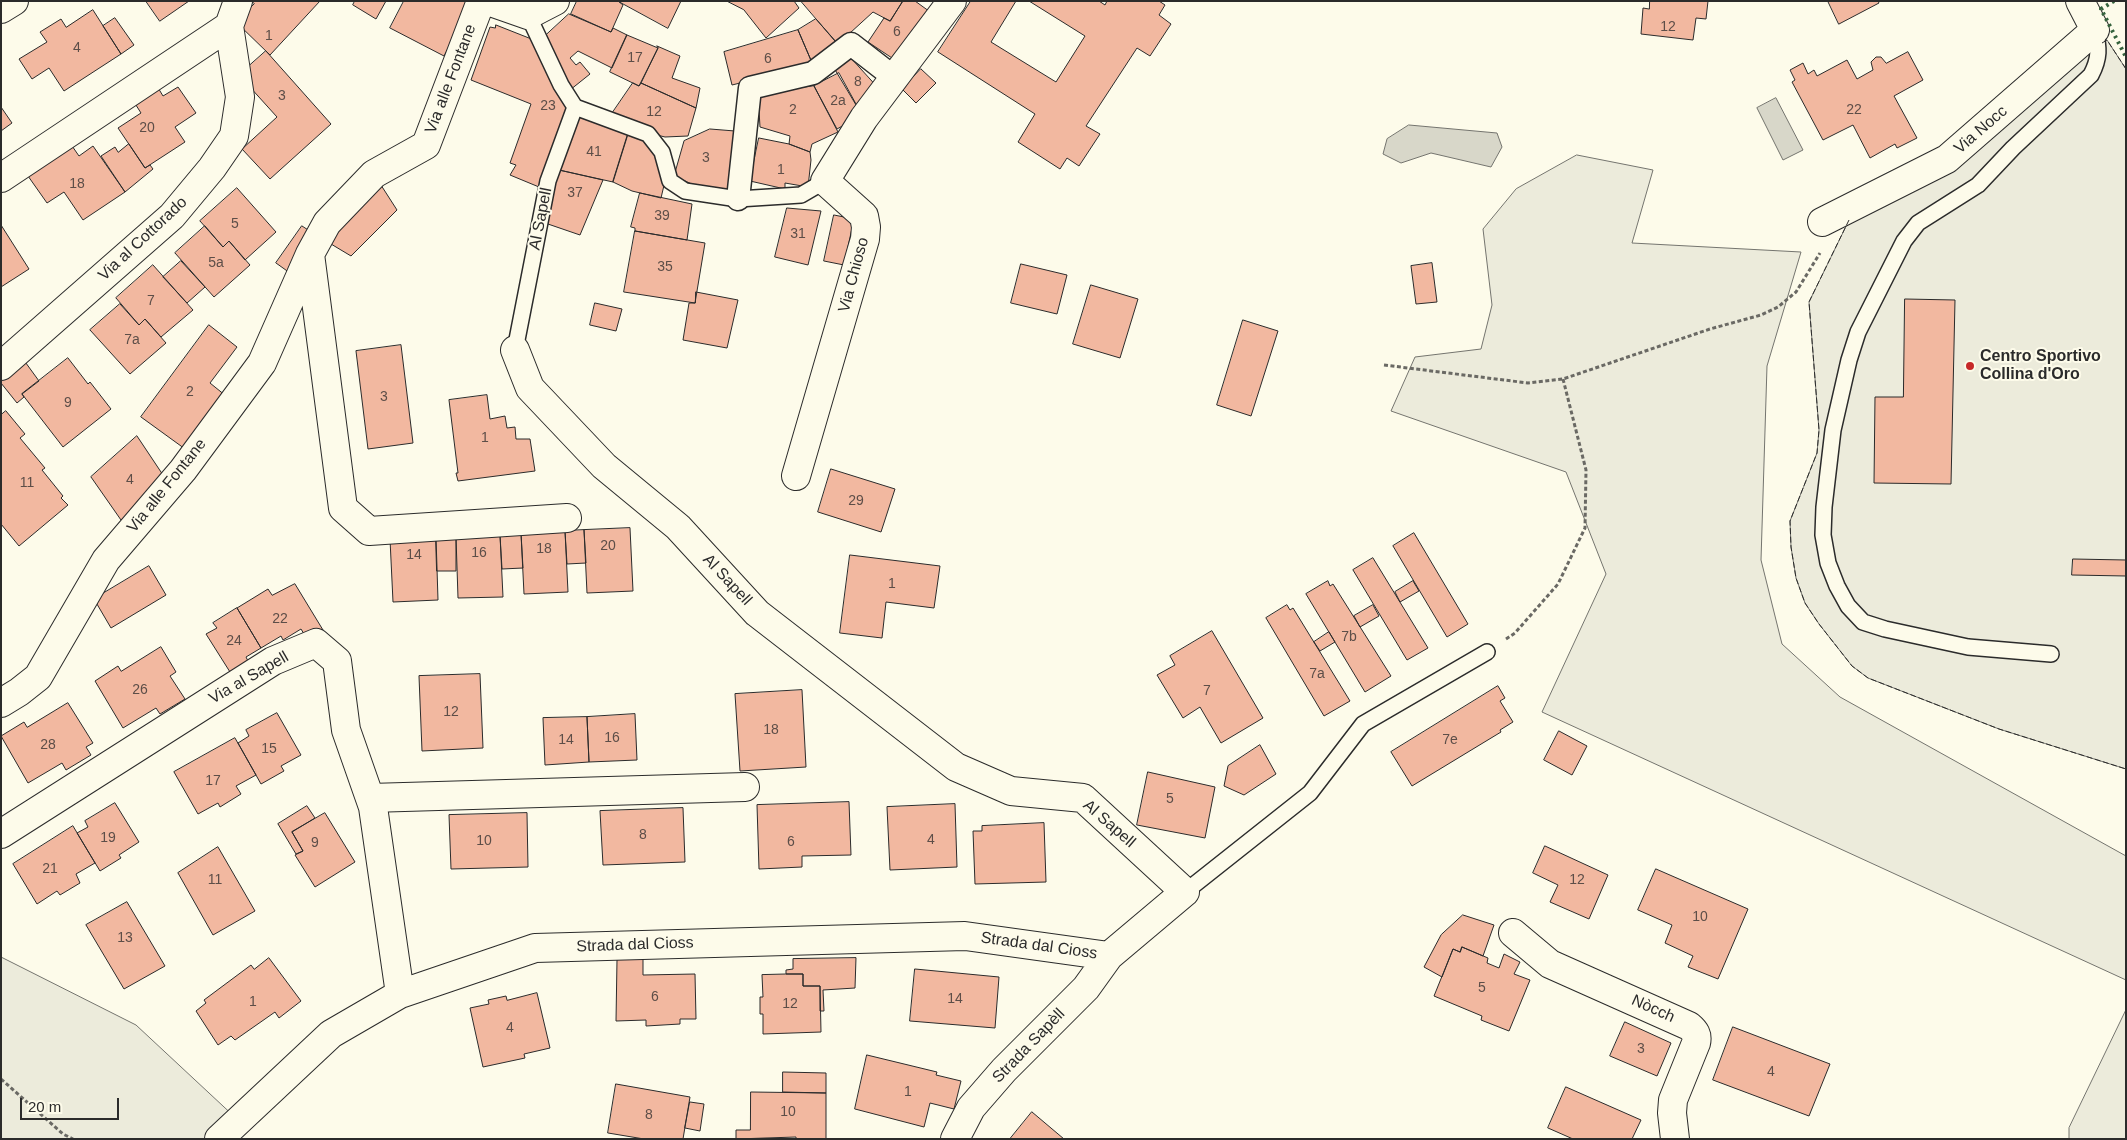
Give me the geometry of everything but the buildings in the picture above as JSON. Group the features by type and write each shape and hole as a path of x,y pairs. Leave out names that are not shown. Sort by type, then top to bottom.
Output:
{"street":[{"path":"1,9 14,1"},
{"name":"Via alle Fontane","path":"1,702 20,692 38,677 106,560 183,470 262,363 310,254 327,223 374,174 426,145 481,1"},
{"path":"488,1 528,15 555,1"},
{"path":"824,181 864,118 896,79 952,1"},
{"path":"2080,1 2095,30"},
{"name":"Via al Cottorado","path":"1,178 234,14"},
{"name":"Via al Cottorado","path":"1,366 172,216 212,168 234,136 240,97 234,14"},
{"name":"Via Nocc","path":"1822,222 1947,159 2095,30"},
{"path":"738,199 750,88 813,73 852,44 896,79"},
{"name":"Via Chioso","path":"796,476 865,239 866,227 864,216 824,181"},
{"path":"310,254 343,508 369,531 567,518"},
{"name":"Al Sapell","path":"515,350 530,388 604,466 678,527 757,613 956,767 1012,791 1083,798 1185,892"},
{"name":"Via al Sapell","path":"1,834 273,661 316,643 337,661 346,730 373,806 400,994"},
{"path":"370,798 744,787"},
{"name":"Strada Sapèll","path":"955,1139 971,1108 1004,1070 1086,988 1109,956 1185,892"},
{"name":"Nòcch","path":"1513,933 1550,964 1695,1030 1696,1043 1673,1100 1672,1113 1675,1139"},
{"name":"Strada dal Cioss","path":"219,1139 331,1034 400,994 534,948 964,936 1109,956"}],"lane":[{"path":"528,15 561,85 575,107 648,134 662,152 670,181 685,191 738,199 802,195 824,181"},
{"path":"2051,654 1968,647 1885,629 1863,622 1848,606 1836,586 1824,535 1824,508 1834,430 1849,360 1858,332 1904,241 1918,223 1978,185 2013,148 2091,75 2098,63 2098,45 2095,30"},
{"name":"Al Sapell","path":"515,350 548,181 575,107"},
{"path":"1185,892 1310,793 1363,724 1486,652"}],"path":[{"path":"1384,365 1528,383 1563,379 1710,329 1761,315 1778,307 1796,292 1822,250"},
{"path":"1486,652 1515,633 1558,584 1585,528 1586,470 1563,379"},
{"path":"1,1079 63,1134 73,1139"}],"shaded area":[{"name":"Centro Sportivo Collina d'Oro","path":"2107,40 2126,69 2126,769 1999,729 1868,678 1852,666 1805,603 1796,578 1791,547 1790,521 1817,453 1819,430 1809,302 1853,212 2068,63"},
{"path":"1776,98 1803,150 1783,160 1757,108"},
{"path":"1409,125 1497,133 1502,147 1491,167 1431,153 1401,163 1383,154 1387,139"},
{"path":"1577,155 1653,170 1632,243 1801,252 1767,366 1761,560 1782,644 1840,697 2126,856 2126,980 1542,712 1606,574 1566,472 1391,411 1415,357 1481,349 1492,305 1483,229 1516,189"},
{"path":"1,957 136,1025 238,1120 211,1139 1,1139"},
{"path":"2126,1010 2126,1139 2069,1139 2069,1128"}],"hedge":[{"path":"2114,1 2101,9 2126,57"}],"fence":[{"path":"2102,43 2107,40 2126,69"},
{"path":"1849,220 1809,302 1819,430 1817,453 1790,521 1791,547 1796,578 1805,603 1852,666 1868,678 1999,729 2126,769"}],"place":[{"name":"Centro Sportivo Collina d'Oro","path":"1970,366"}]}
